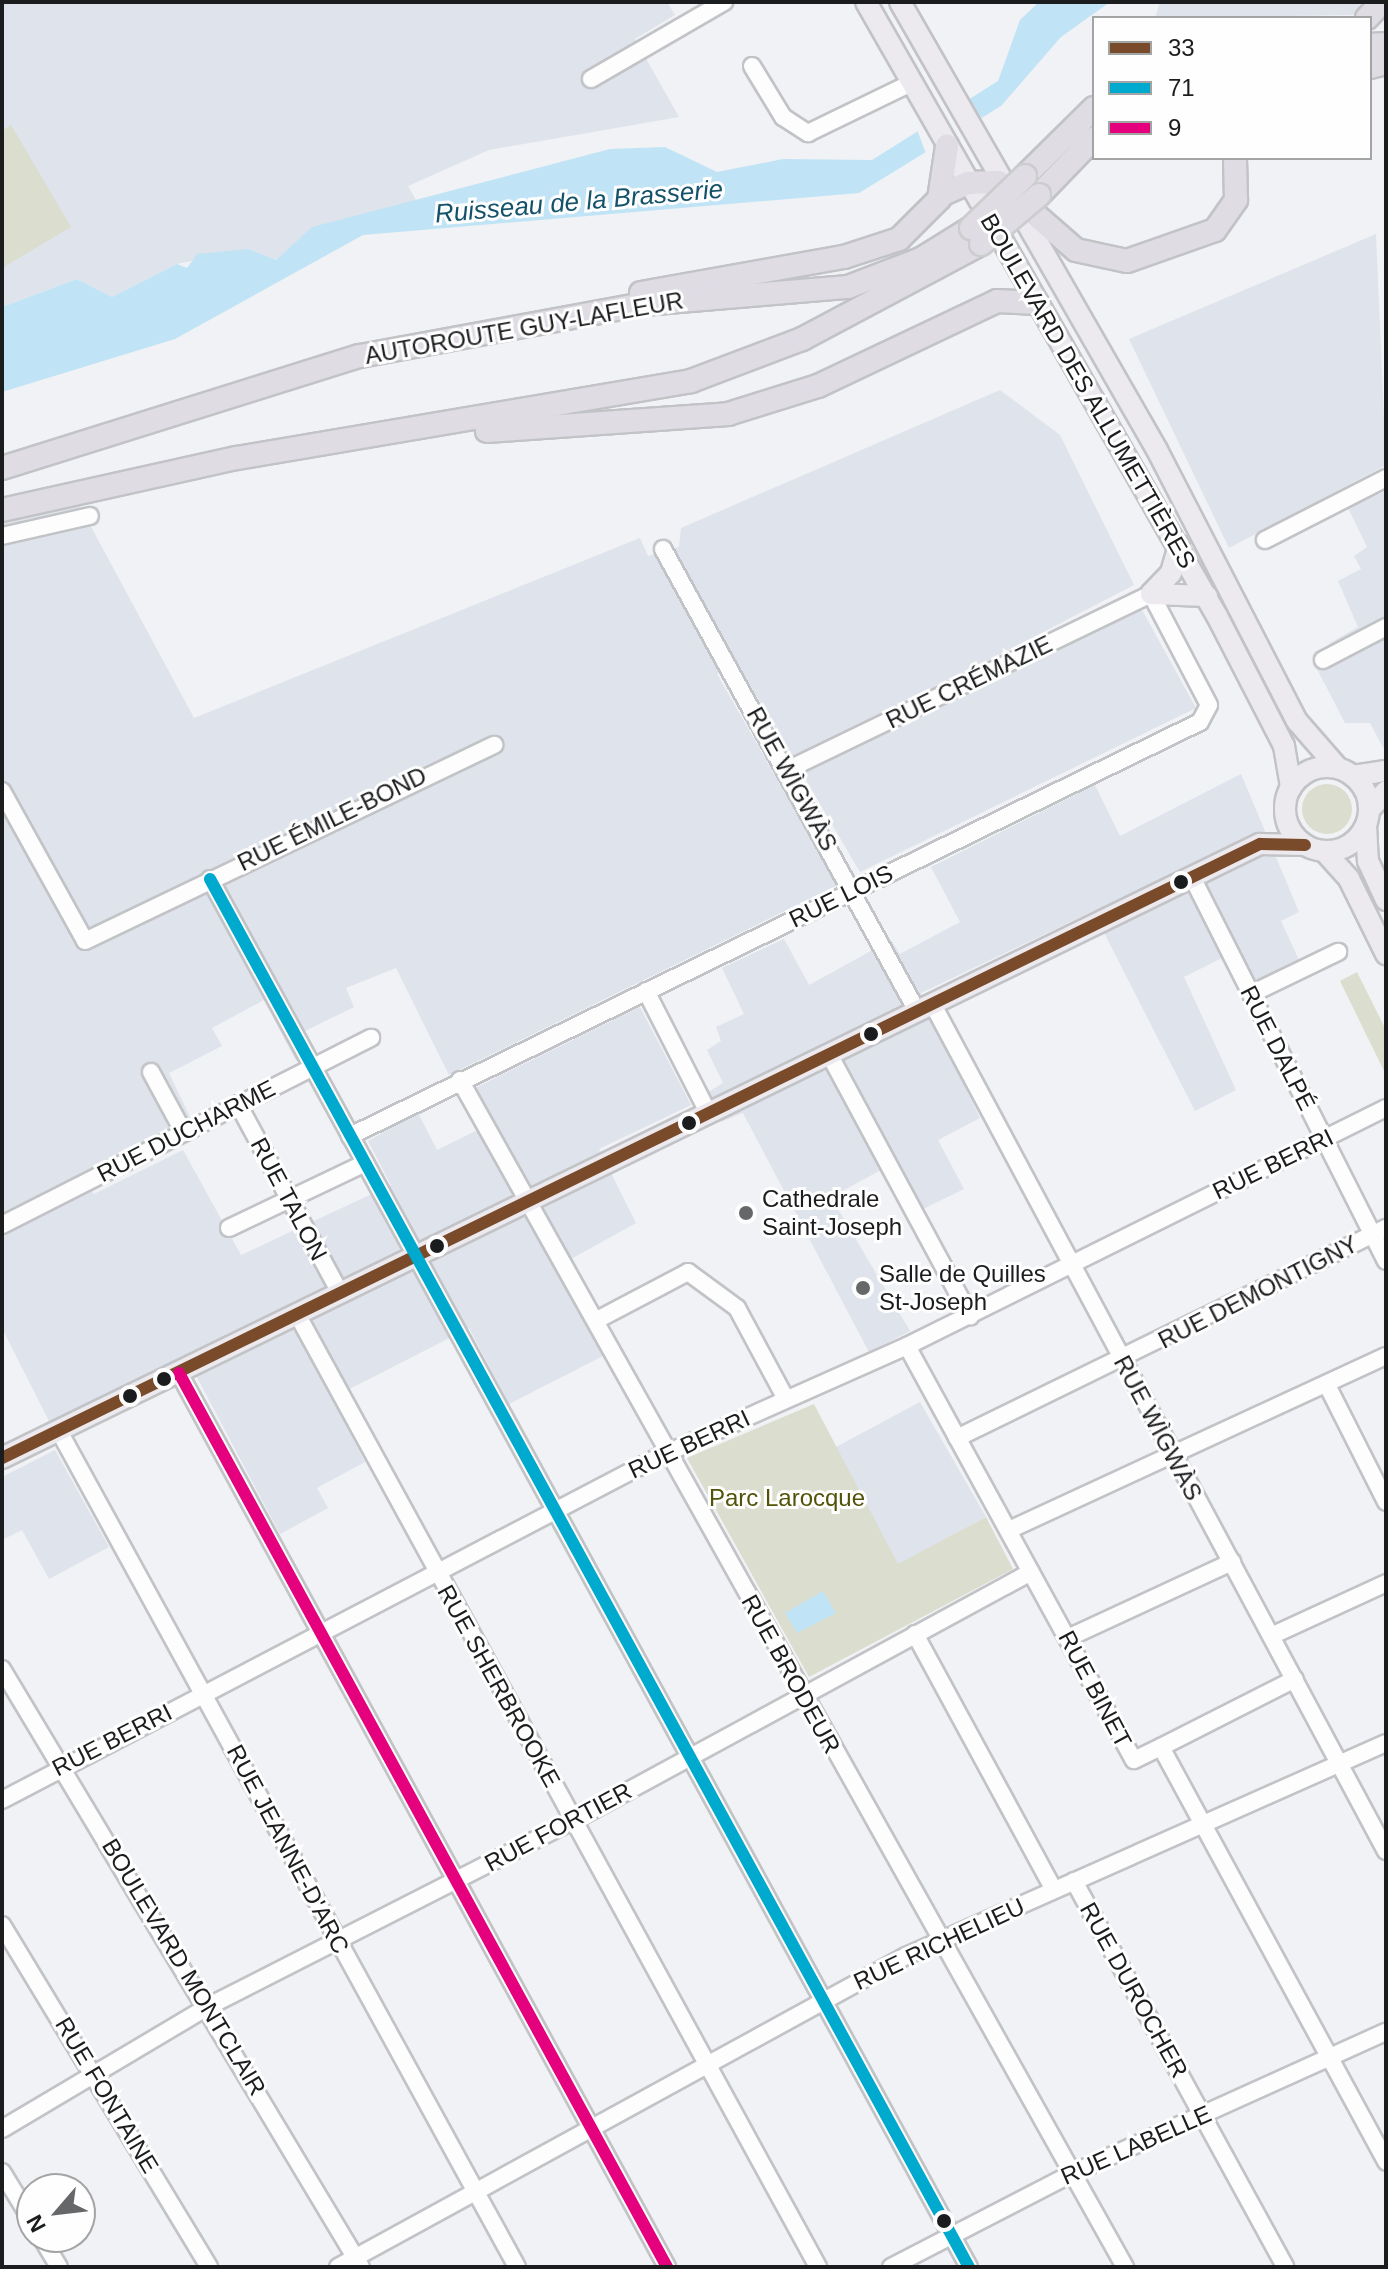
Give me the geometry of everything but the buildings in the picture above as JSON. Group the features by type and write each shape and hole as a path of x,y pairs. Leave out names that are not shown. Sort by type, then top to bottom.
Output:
{"highway":[{"name":"AUTOROUTE GUY-LAFLEUR","path":"2,468 288,374 536,323 661,301 833,290 900,269 976,236 1025,176 1092,110"},
{"name":"AUTOROUTE GUY-LAFLEUR","path":"2,510 350,439 610,399 721,372 843,319 976,236 1047,187 1092,140"},
{"path":"941,195 948,153"},
{"path":"1047,187 1092,154"},
{"path":"536,323 678,283 867,251 912,232 941,195 968,183 998,182 1076,250 1127,261 1215,230 1238,193 1235,160"},
{"path":"350,439 717,416 818,386 997,301 1037,303"}],"main road":[{"name":"BOULEVARD DES ALLUMETTIÈRES","path":"866,2 948,153 1207,596 1284,746 1288,797"},
{"name":"BOULEVARD DES ALLUMETTIÈRES","path":"900,2 979,139 998,182 1157,450 1297,721 1345,772"},
{"path":"1151,594 1171,573 1179,545"},
{"path":"1151,594 1207,596"},
{"path":"1260,844 1288,797 1311,770 1386,771"},
{"path":"1345,772 1368,817 1368,861 1386,900"},
{"path":"2,1458 1260,844 1315,848 1352,844 1386,791"},
{"path":"1288,797 1290,829 1349,879 1386,954"}],"street":[{"path":"591,79 724,2"},
{"path":"752,66 783,117 808,133 911,83"},
{"path":"1265,540 1386,478"},
{"path":"2,536 90,516"},
{"name":"RUE WÌGWÀS","path":"663,549 853,890 924,1007 1071,1264 1386,1851"},
{"name":"RUE CRÉMAZIE","path":"787,770 1151,594"},
{"name":"RUE LOIS","path":"350,1136 1206,718 1209,705 1151,594"},
{"path":"1323,660 1386,627"},
{"name":"RUE ÉMILE-BOND","path":"2,791 85,941 494,745"},
{"name":"RUE DALPÉ","path":"1192,877 1324,1139 1379,1231 1386,1261"},
{"path":"210,879 969,2267"},
{"path":"1251,994 1338,952"},
{"path":"646,991 708,1112"},
{"name":"RUE DUCHARME","path":"2,1225 371,1038"},
{"path":"829,1054 970,1316"},
{"path":"151,1072 184,1133"},
{"name":"RUE BRODEUR","path":"460,1080 1125,2267"},
{"name":"RUE TALON","path":"238,1104 340,1293"},
{"name":"RUE BERRI","path":"2,1800 61,1765 438,1574 670,1452 970,1316 1386,1108"},
{"path":"229,1228 365,1163"},
{"name":"RUE DEMONTIGNY","path":"957,1438 1122,1360 1379,1231"},
{"path":"597,1320 688,1272 737,1308 786,1399"},
{"name":"RUE SHERBROOKE","path":"297,1314 818,2267"},
{"name":"RUE BINET","path":"907,1346 1134,1760 1161,1747 1386,2162"},
{"path":"1009,1530 1386,1356"},
{"path":"179,1373 667,2267"},
{"path":"1327,1385 1386,1502"},
{"name":"RUE JEANNE-D'ARC","path":"59,1431 517,2267"},
{"path":"1068,1638 1232,1562"},
{"name":"RUE FORTIER","path":"2,2129 209,2006 573,1820 1031,1572"},
{"path":"1271,1636 1386,1583"},
{"name":"RUE DUROCHER","path":"915,1634 1054,1890"},
{"name":"BOULEVARD MONTCLAIR","path":"2,1669 209,2006 358,2262"},
{"path":"1161,1747 1295,1679"},
{"name":"RUE RICHELIEU","path":"338,2267 358,2262 474,2190 822,1999 1054,1890 1386,1743"},
{"name":"RUE DUROCHER","path":"1074,1881 1285,2267"},
{"name":"RUE FONTAINE","path":"2,1925 95,2074 209,2267"},
{"name":"RUE LABELLE","path":"891,2267 951,2233 1073,2173 1386,2032"},
{"path":"2,2172 16,2195"}],"shaded area":[{"path":"2,2 667,2 675,15 635,39 679,117 489,150 408,186 419,205 313,227 276,260 249,249 177,264 112,297 77,279 2,307"},
{"path":"1160,2 1361,2 1354,15 1156,16"},
{"path":"1376,234 1386,465 1229,548 1129,339"},
{"path":"1000,390 1060,435 1134,585 976,667 985,686 1141,608 1196,708 860,872 737,663 717,674 838,885 449,1075 396,968 346,988 354,1007 303,1032 313,1052 296,1061 264,1000 212,1028 222,1046 169,1073 191,1119 87,1183 94,1194 183,1150 241,1255 391,1185 368,1141 418,1113 437,1150 492,1123 475,1088 640,1007 691,1105 599,1149 636,1223 560,1265 605,1355 509,1404 469,1328 332,1398 365,1462 317,1488 328,1508 280,1534 192,1368 55,1433 2,1328 2,519 75,497 194,718 640,538 648,556 679,547 681,528"},
{"path":"1386,491 1386,753 1370,723 1345,723 1316,667 1330,643 1358,627 1338,581 1361,569 1354,556 1367,547 1348,508"},
{"path":"1241,774 1299,912 1281,921 1299,960 1239,989 1222,958 1184,977 1236,1090 1195,1111 1093,911 921,993 980,1118 938,1140 964,1189 921,1210 896,1162 831,1197 910,1331 869,1352 743,1113 721,1122 707,1093 723,1083 707,1050 721,1041 716,1027 744,1014 722,968 784,939 809,985 891,940 900,954 960,922 931,867 1095,785 1120,836"},
{"path":"920,1402 986,1517 898,1565 836,1447"},
{"path":"55,1450 109,1547 49,1579 22,1530 2,1540 2,1477"}],"green space":[{"path":"11,125 71,227 2,268 2,131"},
{"path":"1327,784 1345,791 1352,809 1345,827 1327,834 1309,827 1302,809 1309,791"},
{"path":"1357,972 1386,1030 1386,1075 1340,981"},
{"name":"Parc Larocque","path":"814,1404 898,1564 986,1517 1013,1569 809,1677 687,1458"}],"water":[{"name":"Ruisseau de la Brasserie","path":"1039,2 1110,2 1061,37 1001,106 859,193 363,235 175,339 2,392 2,307 77,279 112,297 177,264 187,268 197,254 249,249 276,260 312,227 610,149 665,147 717,172 783,159 872,160 998,81 1020,20"},
{"path":"823,1591 836,1613 797,1633 785,1613"}],"pier":[{"path":"967,95 984,122 928,159 916,127"}],"transit line":[{"name":"33","path":"2,1458 1260,844 1305,845"},
{"name":"71","path":"210,879 969,2267"},
{"name":"9","path":"179,1373 667,2267"}],"place":[{"name":"Cathedrale Saint-Joseph","path":"746,1213"},
{"name":"Salle de Quilles St-Joseph","path":"863,1288"}]}
